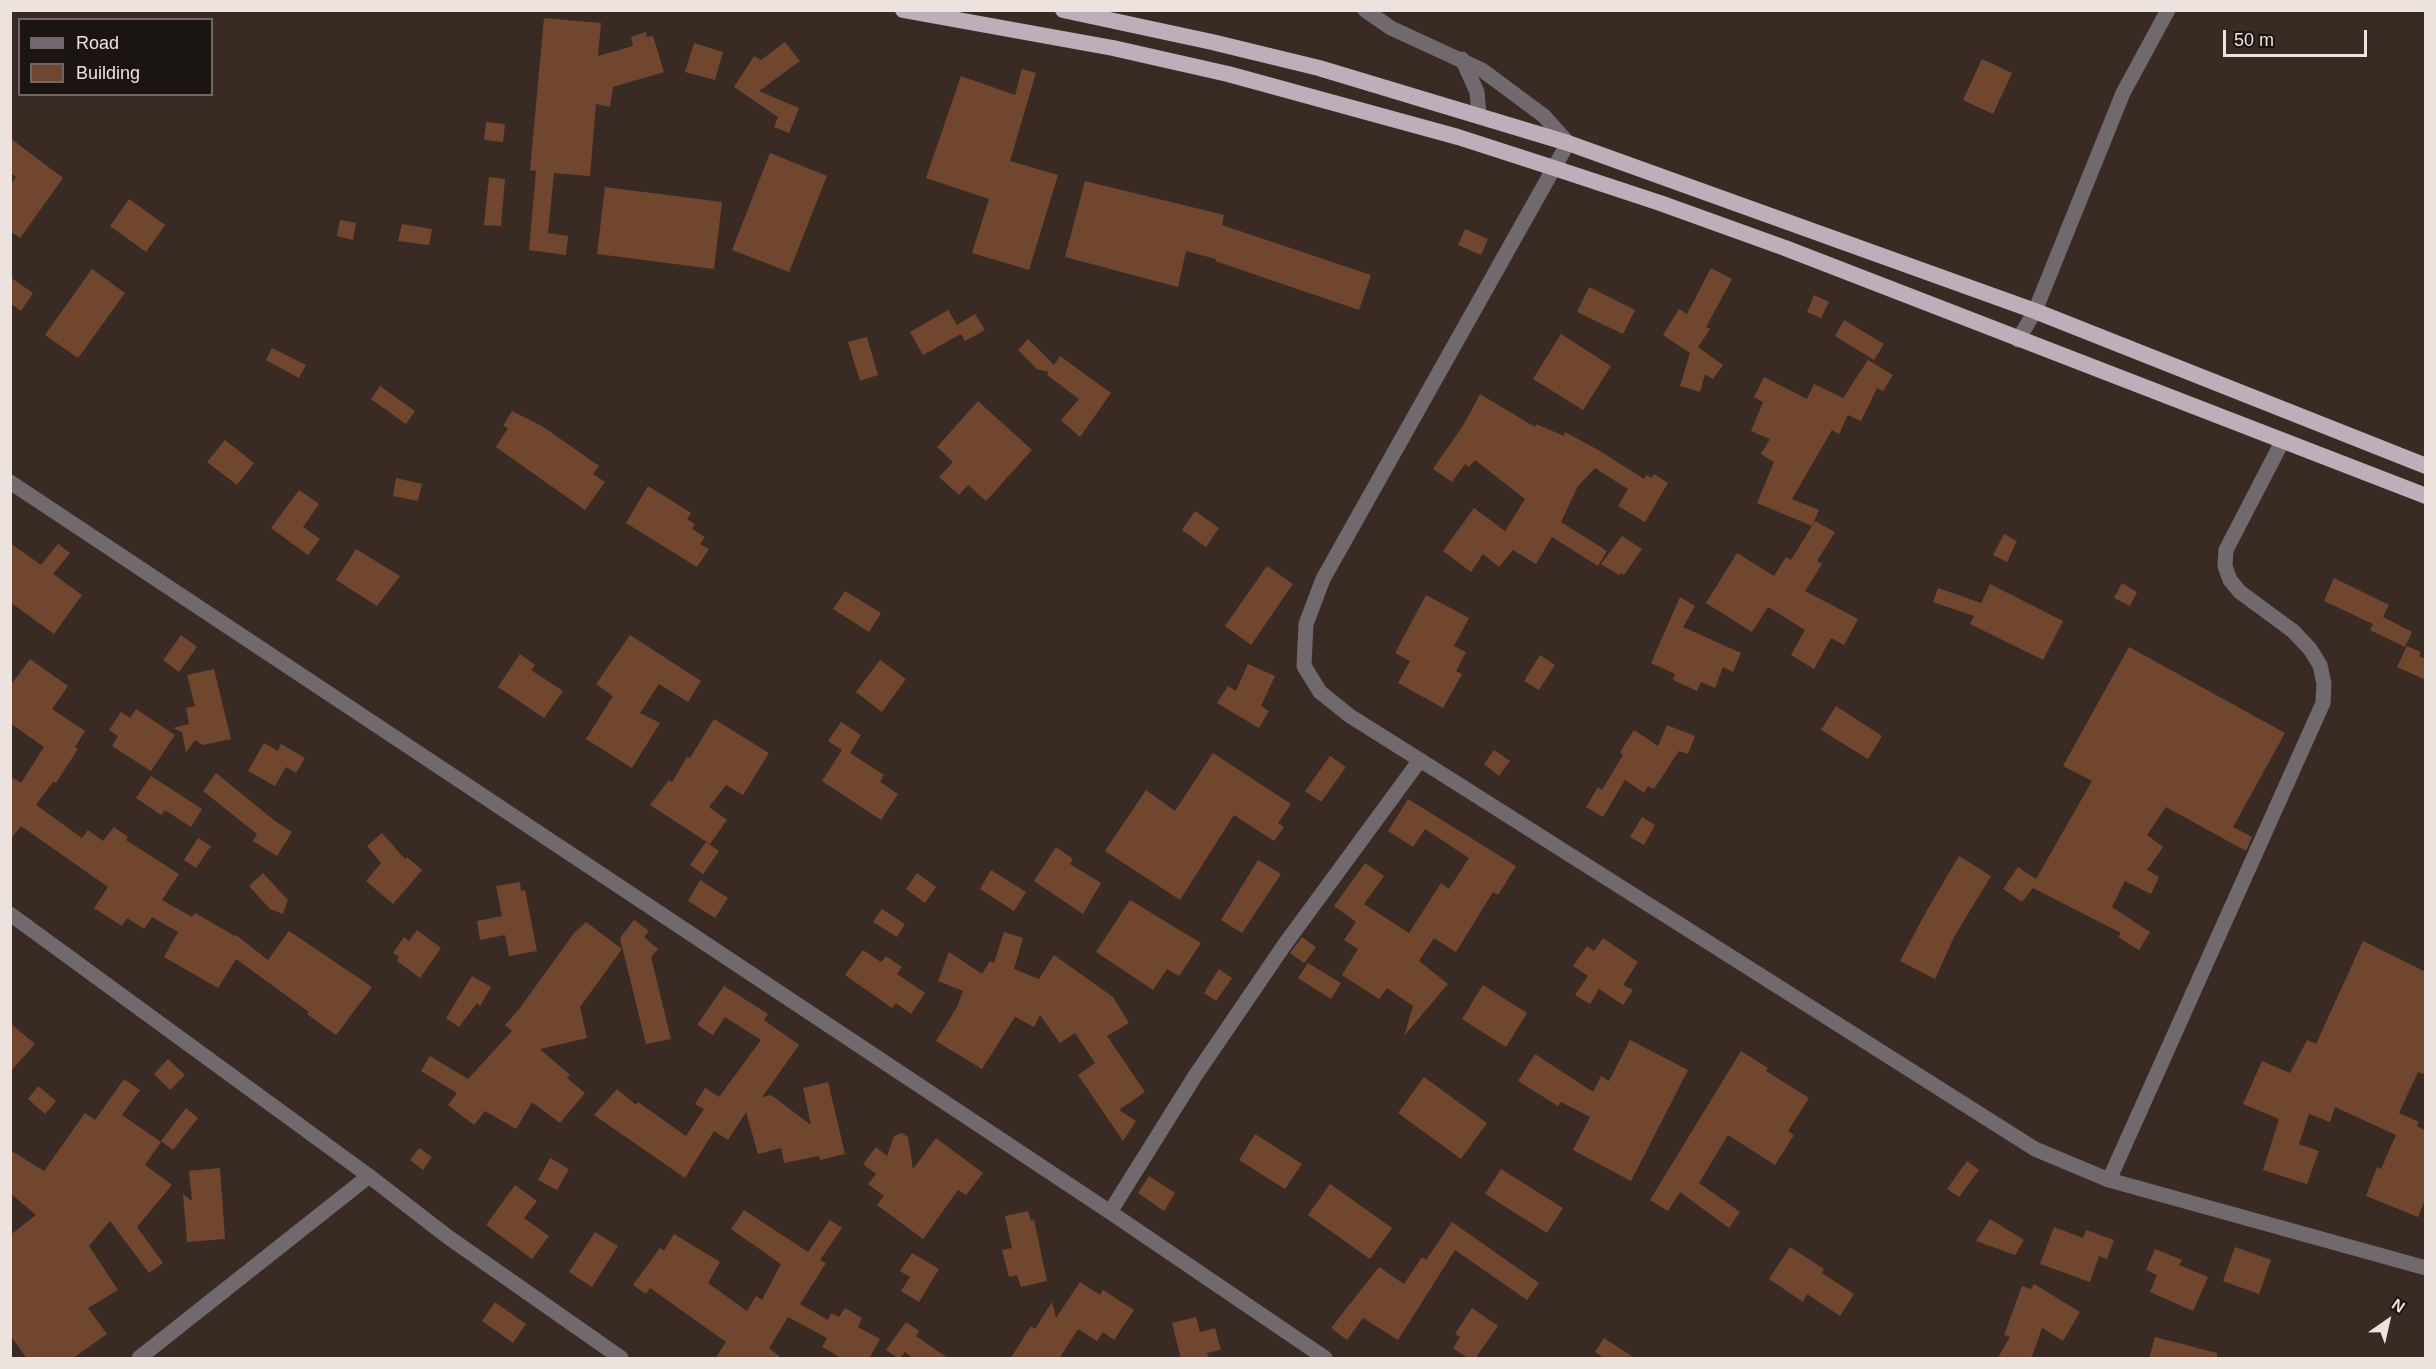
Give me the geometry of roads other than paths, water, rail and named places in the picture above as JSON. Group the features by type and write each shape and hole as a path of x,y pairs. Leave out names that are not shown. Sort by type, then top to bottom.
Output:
{"highway":[{"path":"903,10 1113,48 1228,74 1458,137 1750,236 2426,496"},
{"path":"1063,10 1319,68 1568,143 1760,211 2035,311 2420,463 2403,488"},
{"path":"1750,236 1760,211"}],"street":[{"path":"1365,10 1391,28 1462,59 1506,86 1544,116 1568,143 1323,579 1306,624 1304,666 1320,693 1350,716 2035,1149 2109,1180 2426,1268"},
{"path":"2018,340 2035,311 2123,93 2168,10"},
{"path":"1462,59 1476,92 1479,115"},
{"path":"2109,1180 2323,703 2324,684 2320,665 2310,649 2293,631 2240,592 2230,580 2225,566 2226,550 2282,442"},
{"path":"10,482 1110,1212 1325,1359"},
{"path":"1110,1212 1195,1076 1285,944 1420,760"},
{"path":"10,914 369,1176 448,1237 621,1359"},
{"path":"140,1359 369,1176"}]}
